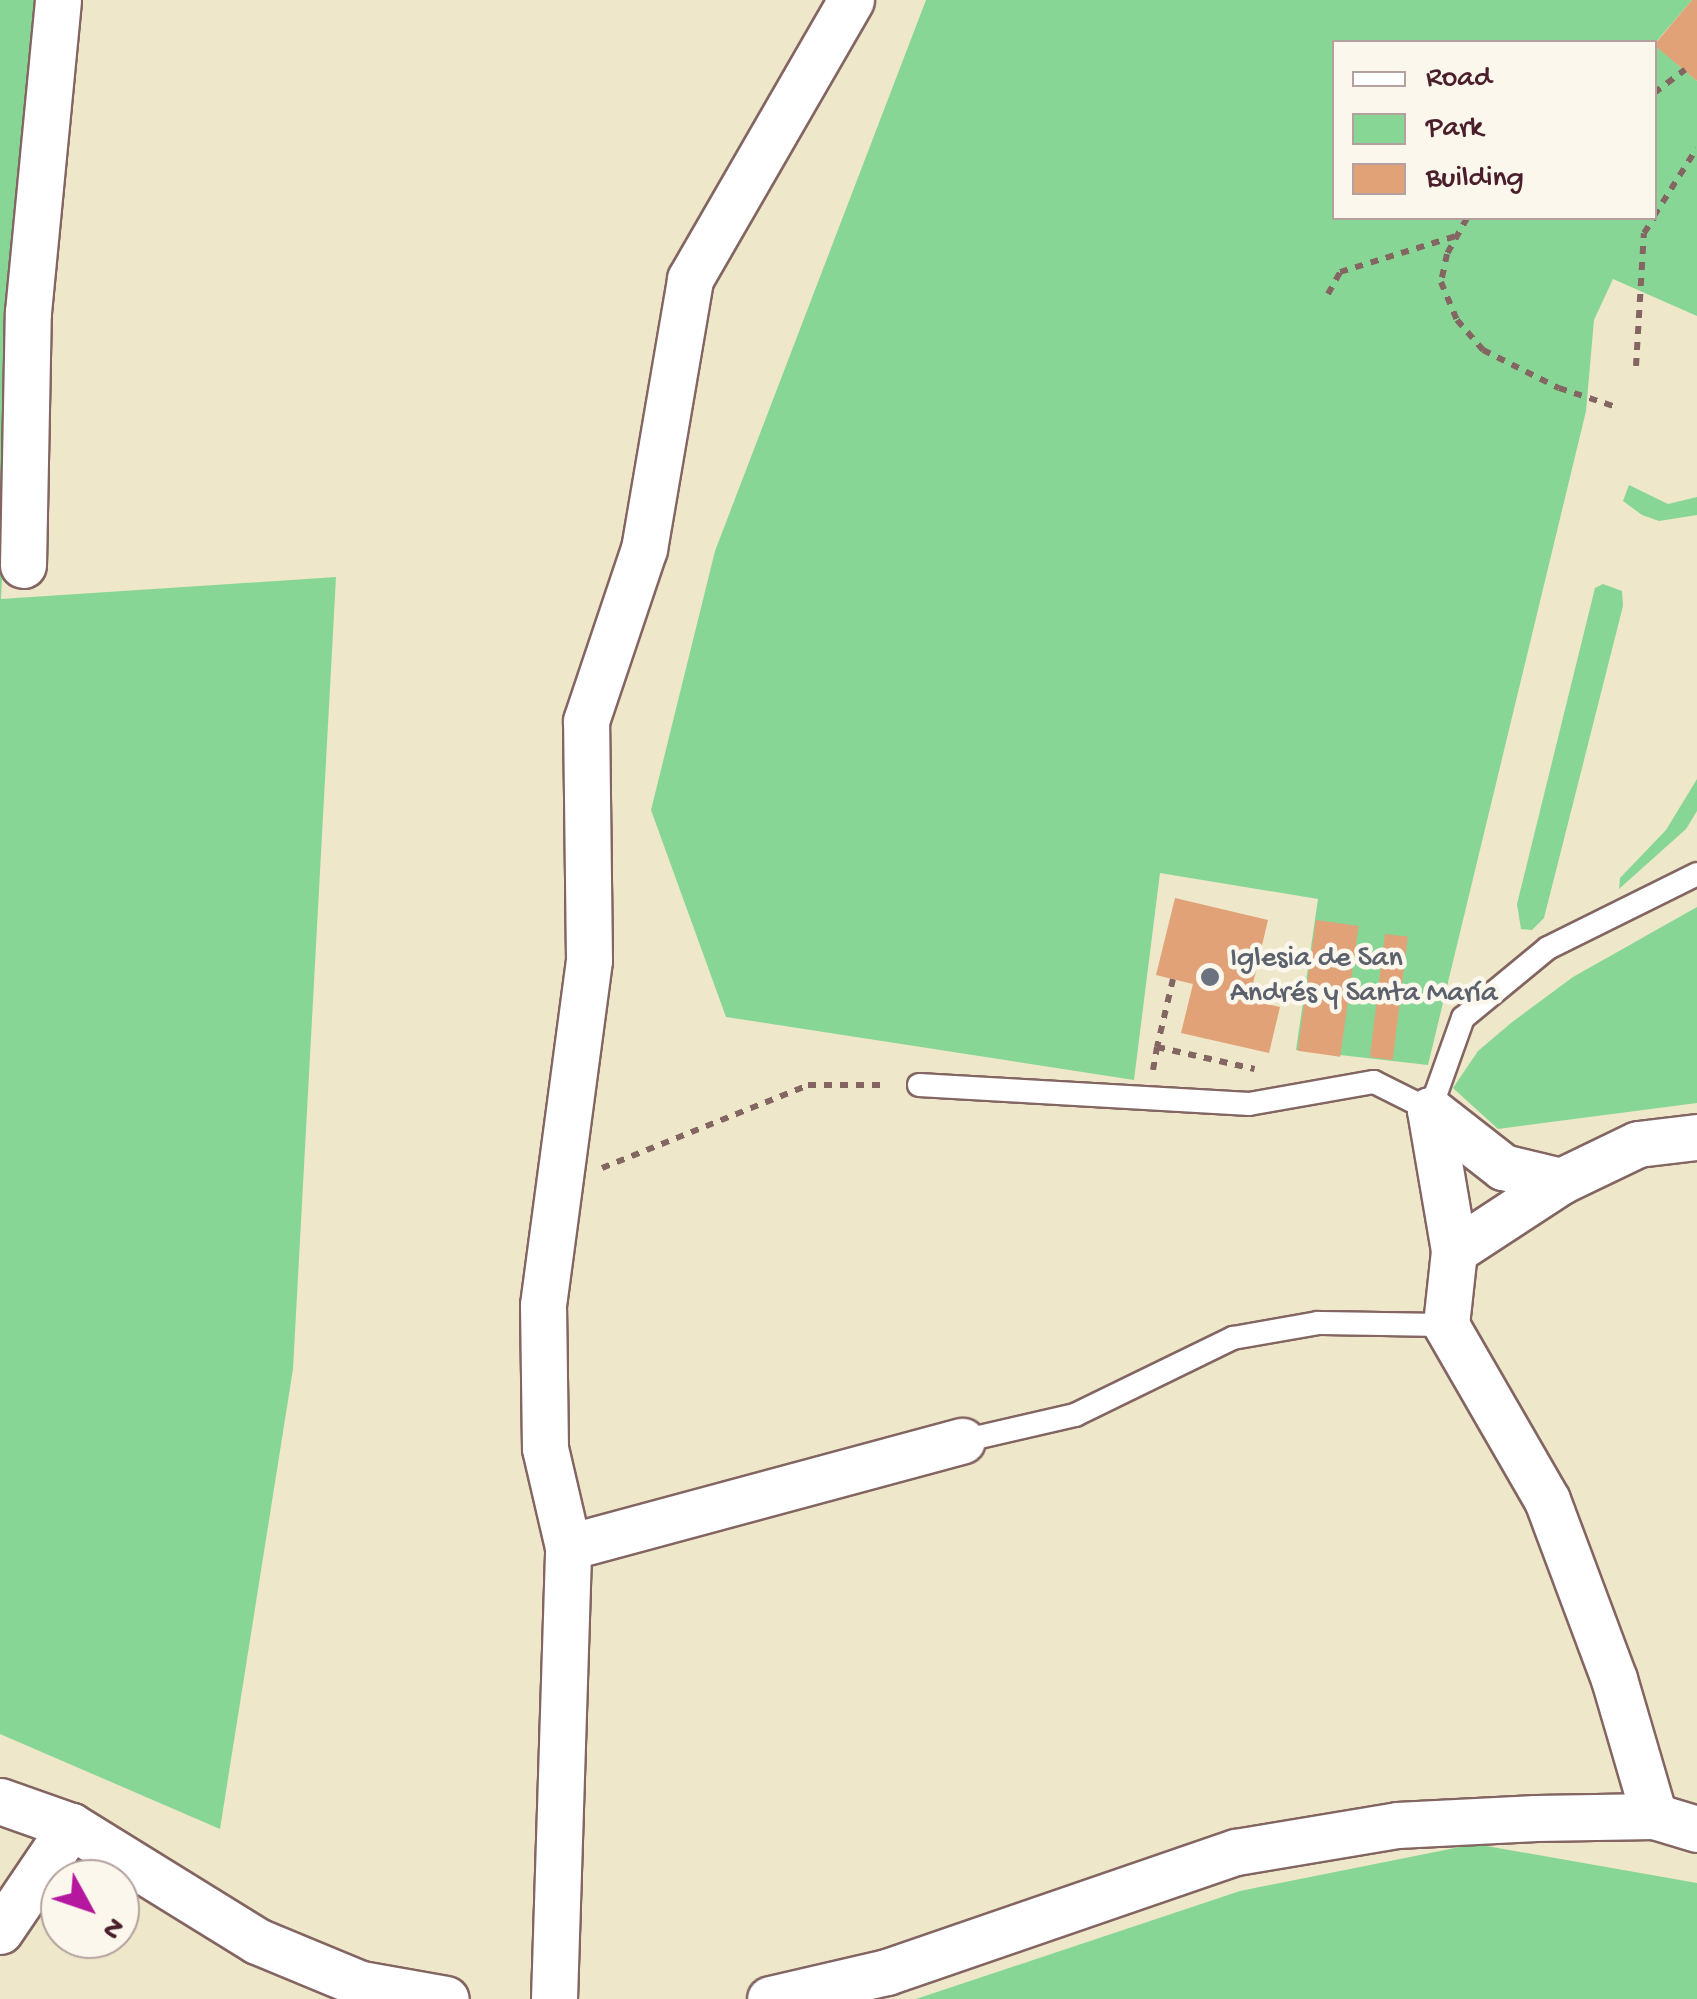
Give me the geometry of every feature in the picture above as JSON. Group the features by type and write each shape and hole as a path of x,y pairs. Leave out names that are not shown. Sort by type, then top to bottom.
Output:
{"street":[{"path":"23,565 28,312 58,0"},
{"path":"554,1999 568,1547 545,1448 543,1305 589,960 586,721 644,549 690,279 851,0"},
{"path":"1430,1110 1503,1167 1562,1181"},
{"path":"1430,1110 1454,1250 1446,1325 1547,1500 1614,1679 1654,1816"},
{"path":"1454,1250 1562,1181 1638,1144 1697,1137"},
{"path":"568,1547 962,1441"},
{"path":"0,1801 71,1826 257,1941 359,1991 446,1999"},
{"path":"770,1999 887,1972 1236,1852 1397,1825 1654,1816 1697,1829"},
{"path":"0,1932 71,1826"}],"lane":[{"path":"920,1085 1249,1104 1374,1082 1430,1110 1464,1018 1548,948 1697,874"},
{"path":"962,1441 1075,1415 1233,1338 1318,1323 1446,1325"}],"path":[{"path":"1657,91 1684,70"},
{"path":"1657,212 1697,148"},
{"path":"1465,220 1441,282 1457,320 1483,350 1559,388 1613,406"},
{"path":"1636,366 1644,233 1652,220"},
{"path":"1328,294 1340,272 1457,236"},
{"path":"1173,979 1158,1047 1259,1070"},
{"path":"560,1185 808,1085 920,1085"}],"green space":[{"path":"0,0 39,0 24,116 1,599 336,577 293,1369 220,1829 0,1734"},
{"path":"926,0 1692,0 1657,41 1332,40 1332,220 1657,220 1657,47 1697,81 1697,316 1613,279 1594,320 1586,411 1428,1065 1296,1050 1318,899 1160,873 1134,1080 726,1017 651,810 715,551"},
{"path":"1629,485 1668,504 1697,497 1697,515 1659,521 1642,515 1623,501"},
{"path":"1603,584 1622,591 1623,606 1544,918 1532,930 1521,929 1517,904 1595,588"},
{"path":"1697,779 1697,811 1686,829 1619,889 1620,878 1666,830"},
{"path":"1697,907 1697,1103 1498,1129 1453,1088 1478,1051 1573,977"},
{"path":"1475,1844 1697,1883 1697,1999 916,1999 1240,1891"}],"building":[{"path":"1692,0 1697,0 1697,81 1657,48 1657,41"},
{"name":"Iglesia de San Andrés y Santa María","path":"1175,898 1268,920 1249,1000 1280,1007 1269,1053 1181,1033 1193,984 1156,975"},
{"path":"1316,920 1359,926 1340,1057 1298,1051"},
{"path":"1385,934 1408,937 1393,1060 1370,1057"}],"place":[{"name":"Iglesia de San Andrés y Santa María","path":"1210,977"}]}
